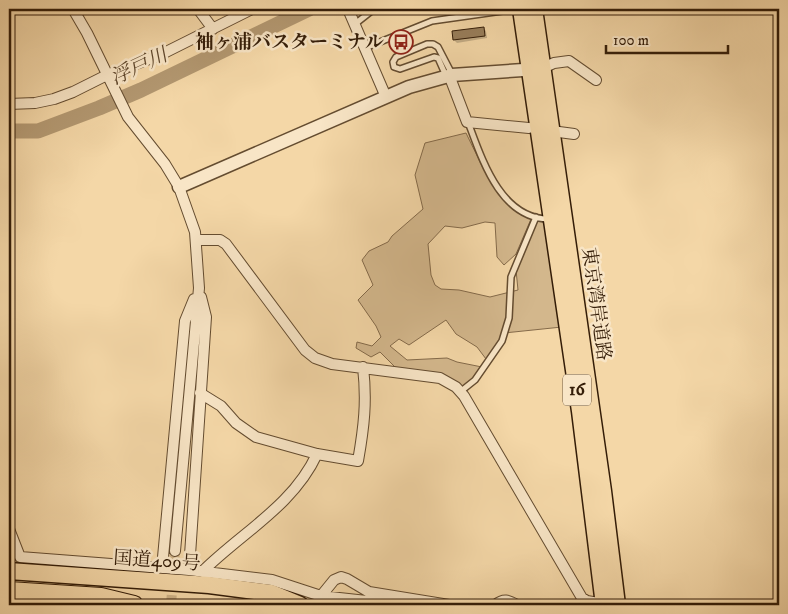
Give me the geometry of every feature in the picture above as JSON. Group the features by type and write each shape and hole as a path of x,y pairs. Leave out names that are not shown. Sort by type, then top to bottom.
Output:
{"highway":[{"name":"東京湾岸道路","path":"521,9 536,69 603,491 608,605"},
{"name":"東京湾岸道路","path":"534,9 544,218 580,411 608,605"},
{"name":"国道409号","path":"9,570 210,585 271,593 300,605"},
{"path":"9,590 101,597 134,605"},
{"path":"9,605 16,605"}],"street":[{"path":"73,9 87,33 128,117 165,164 179,187 188,209 196,240 199,288 175,551"},
{"path":"198,9 213,29"},
{"path":"9,104 54,99 74,92 107,75 160,55 252,9"},
{"path":"349,10 386,97"},
{"path":"179,187 409,87 449,75 536,69 554,63 569,61 596,80"},
{"path":"449,75 468,122 529,128"},
{"path":"559,132 574,134"},
{"path":"196,240 220,240 226,244 309,354 332,364 440,378 456,387 464,396 524,495 585,603 608,605"},
{"path":"189,570 206,317 199,288"},
{"path":"162,568 185,322 199,288"},
{"path":"200,393 221,406 236,423 256,436 317,454 358,461 365,425 366,387 364,367"},
{"path":"202,572 216,558 261,522 296,489 309,471 317,454"},
{"path":"9,529 20,557 189,570 272,580 321,596 403,605"},
{"path":"321,596 334,580 341,577 348,579 369,592 449,605"},
{"path":"496,605 501,600 507,600 517,605"}],"lane":[{"path":"355,24 374,9"},
{"path":"365,48 432,21 480,11 516,9"},
{"path":"427,44 434,44 438,47 449,75 438,58 434,57 400,69 394,67 393,62 396,57 427,44"},
{"path":"460,392 475,380 502,341 510,318 511,277 544,218 512,206 485,167 468,122"}],"shaded area":[{"path":"466,133 483,168 512,209 531,219 516,254 504,265 497,257 495,223 485,222 462,228 445,226 428,244 431,275 435,285 441,289 459,290 490,297 518,290 516,270 537,219 547,221 562,327 504,333 486,359 477,347 456,334 446,320 409,345 399,339 390,346 407,360 447,358 482,367 467,386 461,387 396,368 380,352 371,357 356,348 357,342 372,346 381,337 376,326 358,300 373,285 362,260 369,251 388,242 392,236 423,209 415,175 425,143"}],"building":[{"path":"484,27 485,36 453,40 452,31"}],"waterway":[{"name":"浮戸川","path":"9,131 38,131 99,108 141,90 309,9"}],"tunnel":[{"path":"171,605 175,551"}],"place":[{"name":"袖ヶ浦バスターミナル","path":"401,42"}]}
